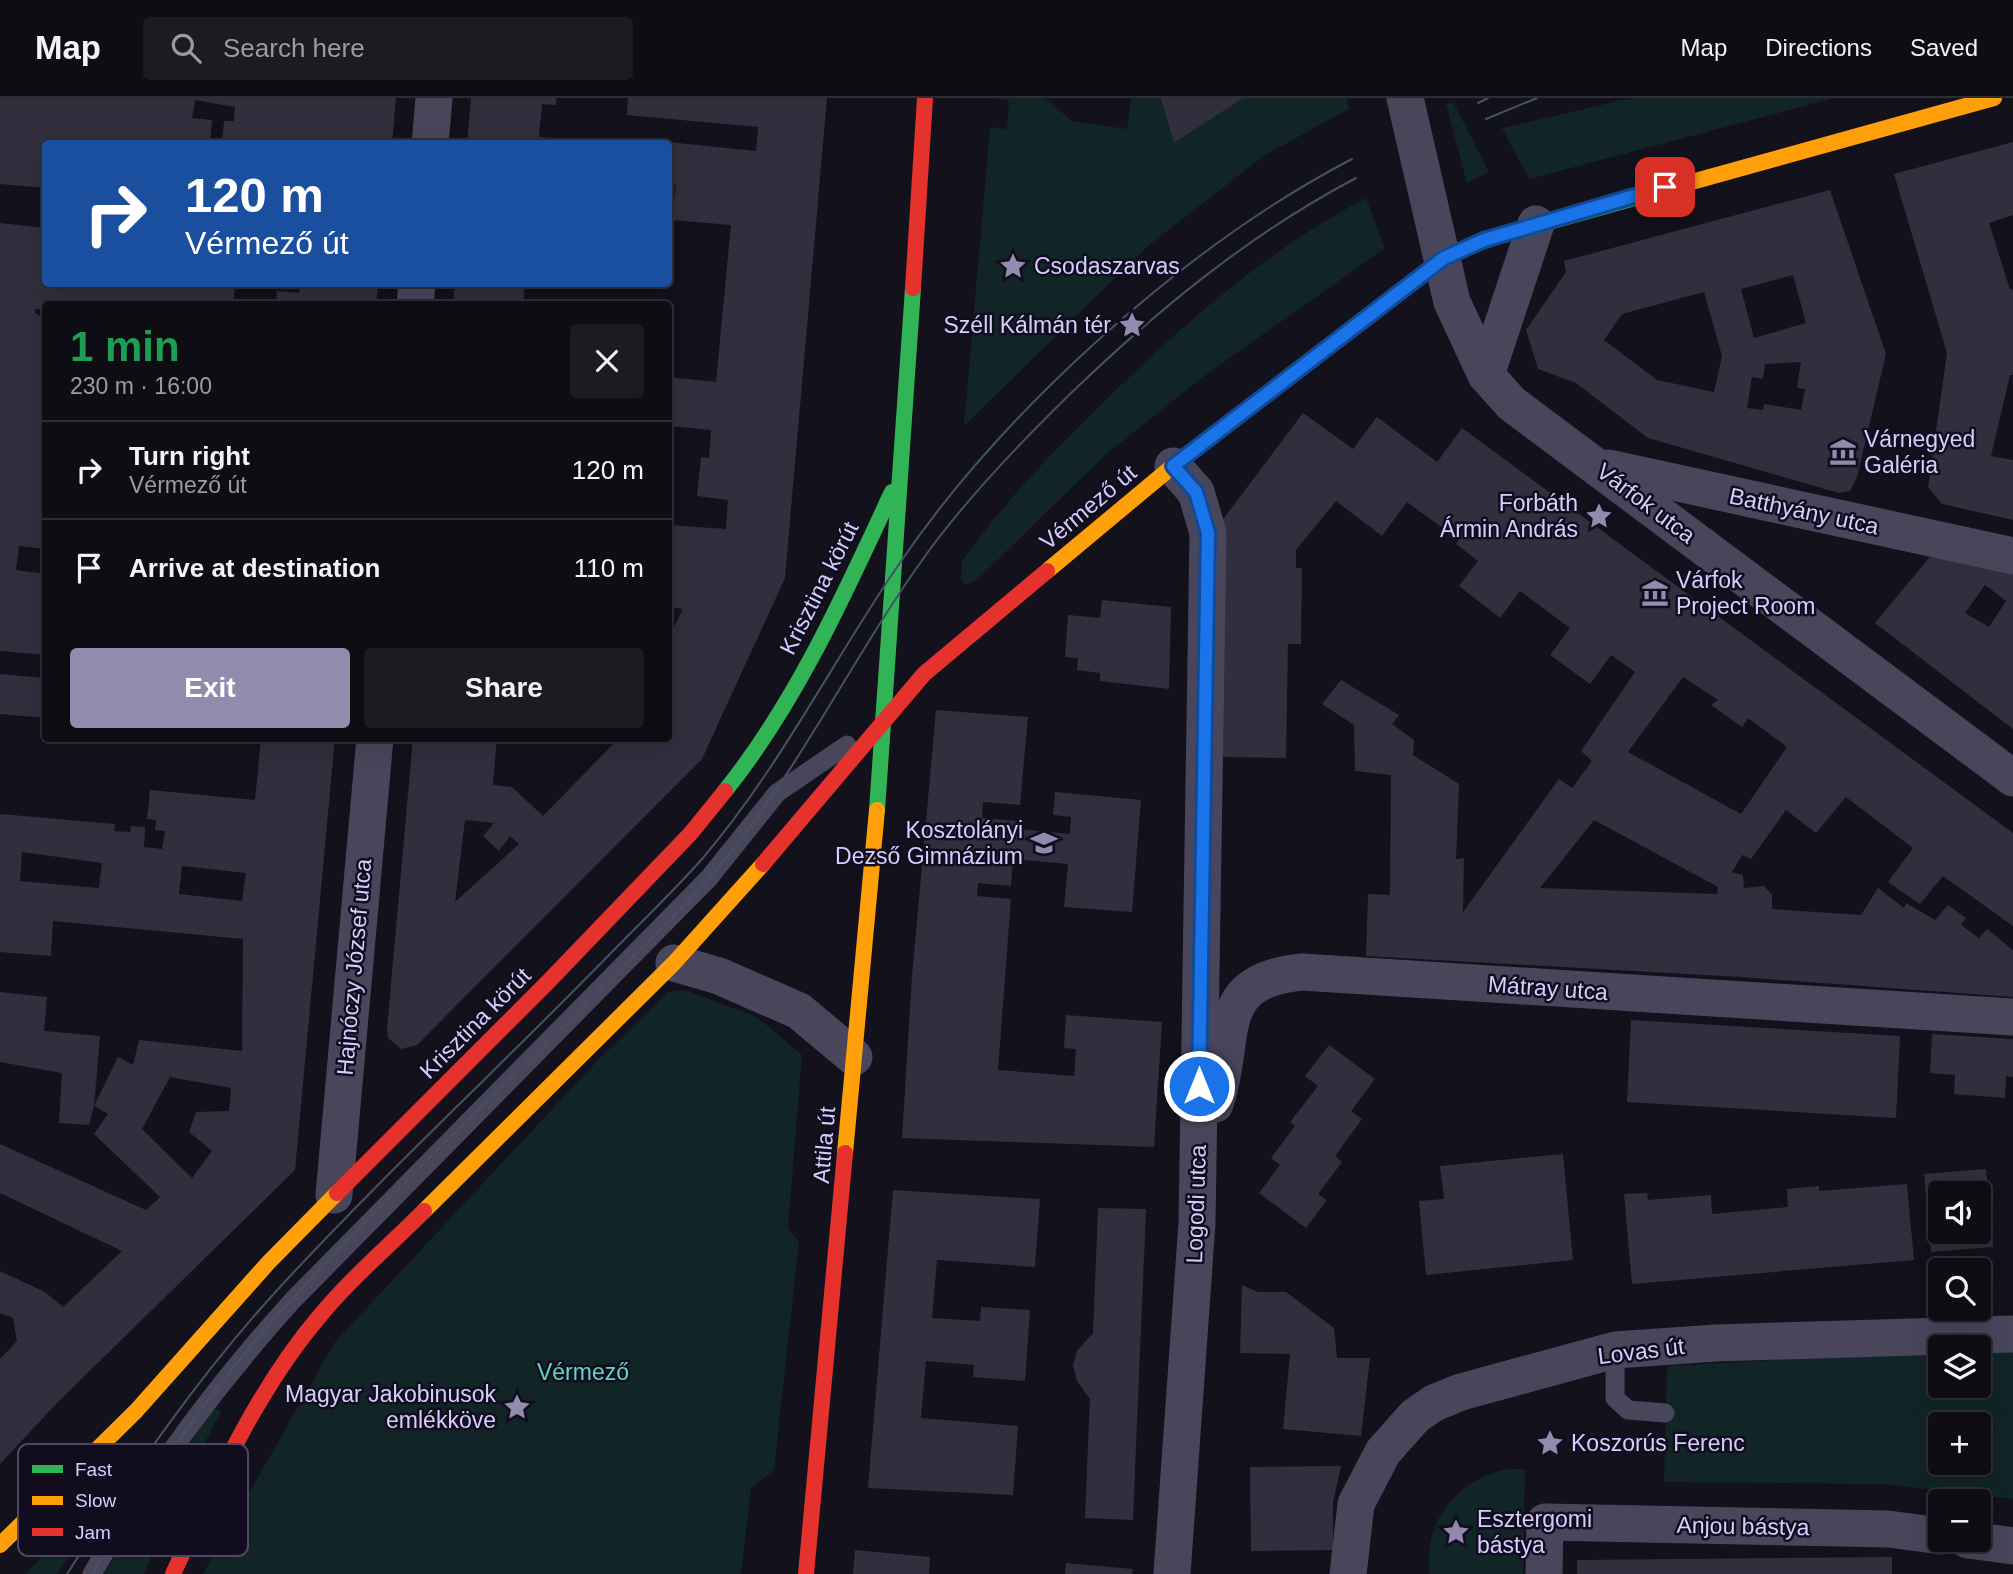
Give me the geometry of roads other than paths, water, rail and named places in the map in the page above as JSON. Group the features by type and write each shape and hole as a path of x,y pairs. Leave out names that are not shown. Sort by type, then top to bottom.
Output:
{"main road":[{"name":"Krisztina körút","path":"886,719 925,98"},
{"name":"Vérmező út","path":"886,719 941,658 1173,466 1444,258 1484,240 1536,224 1994,98"},
{"name":"Krisztina körút","path":"103,1444 334,1195 627,902 726,790 775,720 826,633 900,474"},
{"path":"237,1444 289,1354 319,1316 674,963 734,899 886,719"},
{"name":"Attila út","path":"806,1574 886,719"},
{"name":"Krisztina körút","path":"0,1545 18,1527"},
{"path":"173,1574 181,1556"}],"street":[{"path":"430,140 434,98"},
{"name":"Várfok utca","path":"1405,98 1452,302 1486,375 1512,404 2013,778"},
{"path":"1486,375 1536,224"},
{"name":"Batthyány utca","path":"1595,464 2013,556"},
{"name":"Logodi utca","path":"1172,1574 1196,1223 1199,1140 1208,533 1196,492 1173,466"},
{"name":"Hajnóczy József utca","path":"334,1195 375,742"},
{"path":"674,963 719,976 799,1011 854,1057"},
{"name":"Mátray utca","path":"1199,1140 1220,1088 1234,1006 1251,988 1279,975 1302,972 2013,1017"},
{"name":"Lovas út","path":"1348,1574 1356,1504 1383,1452 1415,1416 1434,1403 1461,1392 1615,1350 1716,1343 2013,1334"},
{"name":"Anjou bástya","path":"1544,1574 1545,1522 1888,1529 1928,1534"},
{"path":"1991,1543 2013,1546"}],"lane":[{"path":"176,1444 256,1341 293,1300 709,878 776,793 886,719"},
{"path":"1615,1350 1615,1398 1628,1410 1665,1413"},
{"path":"92,1574 104,1556"}],"tram line":[{"path":"1478,103 1488,98"},
{"path":"1486,119 1537,98"},
{"path":"155,1444 194,1390 280,1287 702,859 755,790 895,570 938,511 987,452 1100,338 1162,286 1225,238 1289,195 1352,159"},
{"path":"176,1444 256,1340 334,1254 710,877 770,799 928,552 995,471 1068,396 1169,305 1278,224 1356,178"},
{"path":"67,1574 79,1556"},
{"path":"92,1574 103,1556"}],"place":[{"name":"Csodaszarvas","path":"1013,266"},
{"name":"Széll Kálmán tér","path":"1132,325"},
{"name":"Várnegyed Galéria","path":"1843,452"},
{"name":"Forbáth Ármin András","path":"1599,516"},
{"name":"Várfok Project Room","path":"1655,593"},
{"name":"Kosztolányi Dezső Gimnázium","path":"1044,843"},
{"name":"Magyar Jakobinusok emlékköve","path":"517,1407"},
{"name":"Koszorús Ferenc","path":"1550,1443"},
{"name":"Esztergomi bástya","path":"1456,1532"}],"park label":[{"name":"Vérmező","path":"583,1372"}]}
